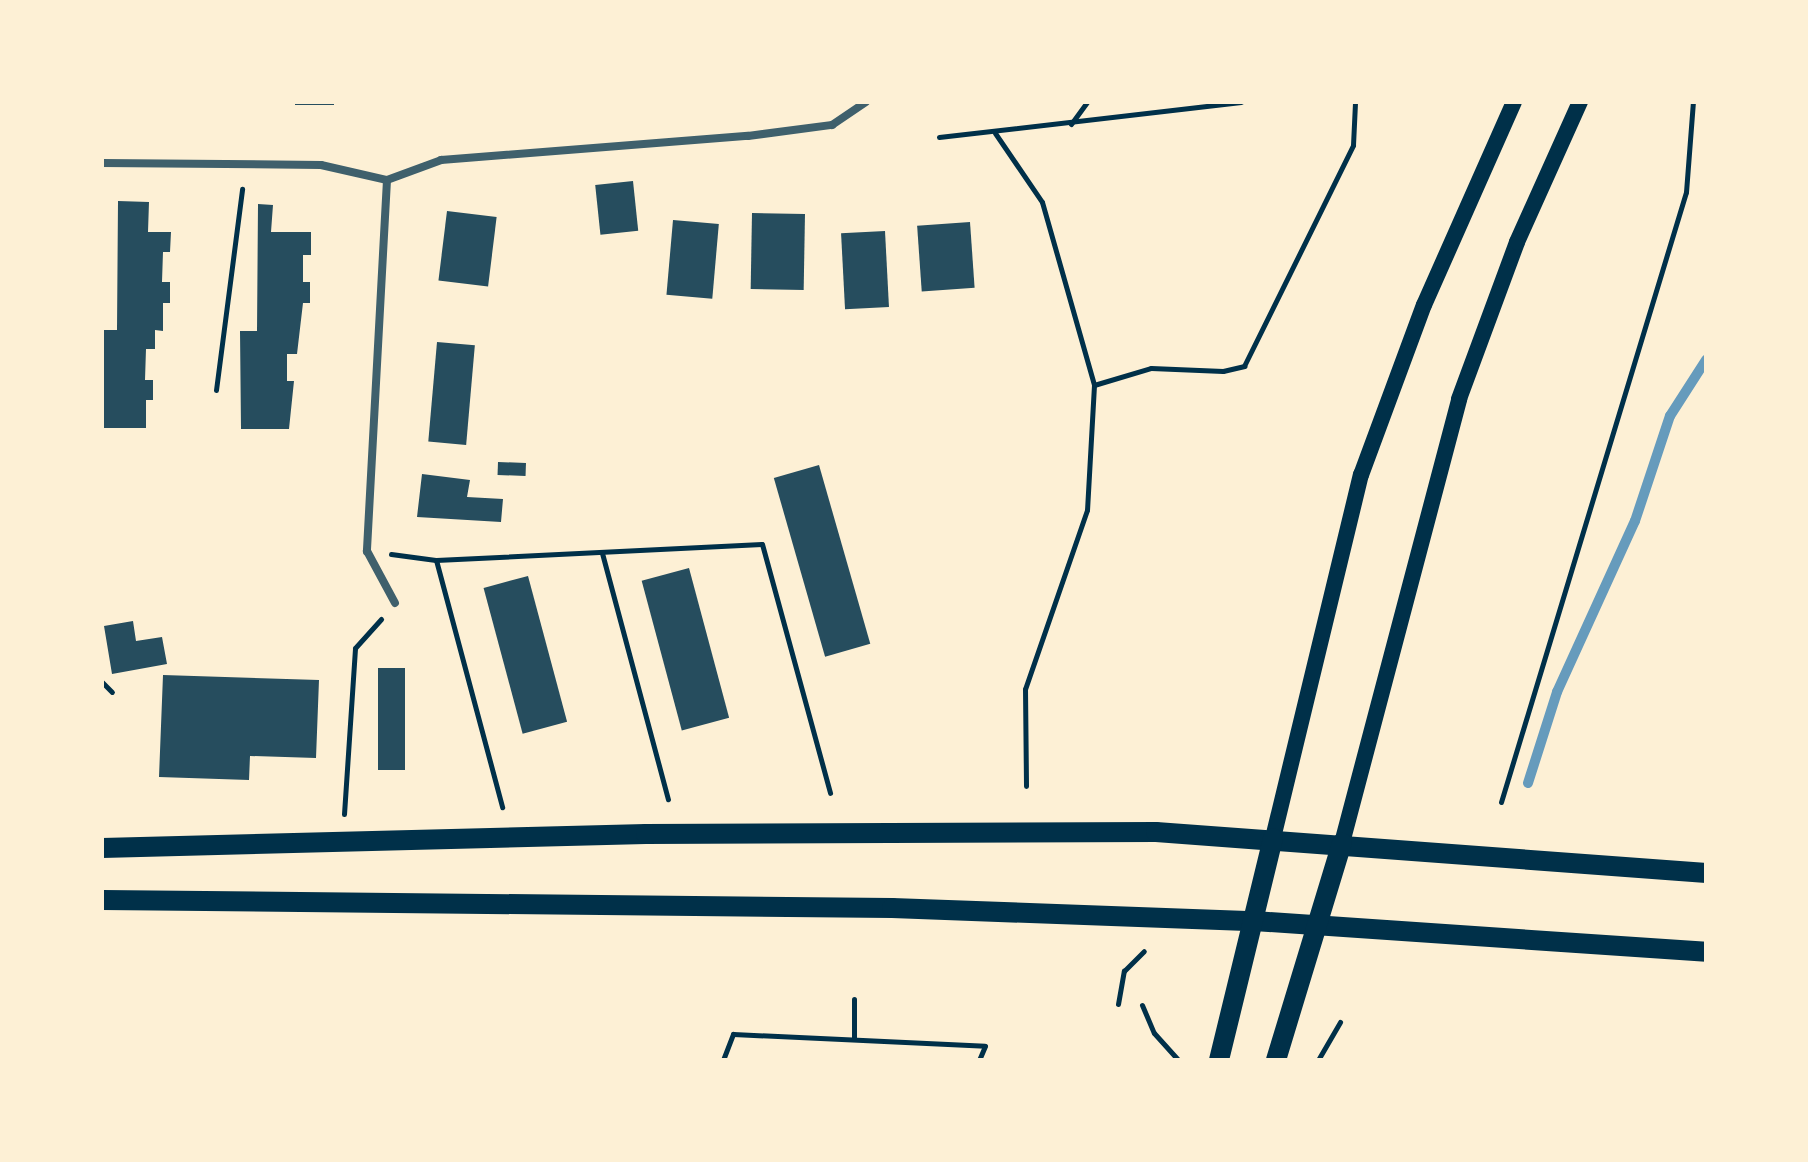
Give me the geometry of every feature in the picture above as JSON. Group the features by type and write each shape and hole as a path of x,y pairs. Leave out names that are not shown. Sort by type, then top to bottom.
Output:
{"main road":[{"path":"1219,1060 1361,475 1429,291 1514,102"},
{"path":"1276,1060 1314,925 1342,843 1459,399 1517,242 1580,102"},
{"path":"102,848 787,831 1142,832 1342,843 1706,873"},
{"path":"102,900 892,908 1254,921 1706,952"}],"street":[{"path":"102,163 321,165 387,180 441,160 748,136 832,125 866,102"},
{"path":"387,180 367,551 395,603"}],"path":[{"path":"1071,124 1087,102"},
{"path":"939,137 995,133 1241,102"},
{"path":"1094,385 1151,368 1223,371 1244,366 1353,145 1355,102"},
{"path":"1501,802 1686,192 1693,102"},
{"path":"995,133 1042,202 1094,385 1087,510 1025,689 1026,786"},
{"path":"216,390 242,189"},
{"path":"367,551 436,560 762,544 830,793"},
{"path":"602,553 668,799"},
{"path":"436,560 502,807"},
{"path":"344,814 355,648 395,603"},
{"path":"102,682 112,692"},
{"path":"1118,1004 1124,971 1144,951"},
{"path":"854,999 854,1038"},
{"path":"1142,1005 1154,1033 1177,1058"},
{"path":"1318,1060 1340,1022"},
{"path":"723,1060 733,1034 985,1046 979,1060"}],"building":[{"path":"295,102 334,102 334,105 295,105"},
{"path":"633,181 638,231 600,235 595,185"},
{"path":"118,201 149,202 148,232 171,232 170,252 163,252 162,282 170,282 170,303 163,303 163,331 155,330 155,349 146,349 145,380 153,380 153,400 146,400 146,428 102,428 102,330 117,330"},
{"path":"258,204 273,205 271,232 311,232 311,255 303,255 303,282 310,282 310,303 303,303 297,354 287,354 287,381 294,381 289,429 241,429 240,331 257,331"},
{"path":"447,211 497,217 488,287 438,280"},
{"path":"752,213 805,214 804,290 751,289"},
{"path":"673,220 719,224 712,299 666,295"},
{"path":"970,222 975,288 922,292 917,226"},
{"path":"885,231 889,307 845,309 841,233"},
{"path":"437,342 475,345 466,445 428,442"},
{"path":"498,462 526,463 526,476 498,475"},
{"path":"819,465 870,644 825,657 774,478"},
{"path":"422,474 470,480 467,497 503,499 501,522 417,517"},
{"path":"689,568 729,718 682,730 642,581"},
{"path":"528,576 567,722 523,734 484,588"},
{"path":"133,621 136,641 162,637 167,664 112,674 104,626"},
{"path":"378,668 405,668 405,770 378,770"},
{"path":"163,675 319,680 316,758 250,756 249,780 159,777"}],"waterway":[{"path":"1528,783 1557,692 1635,521 1670,416 1706,360"}]}
